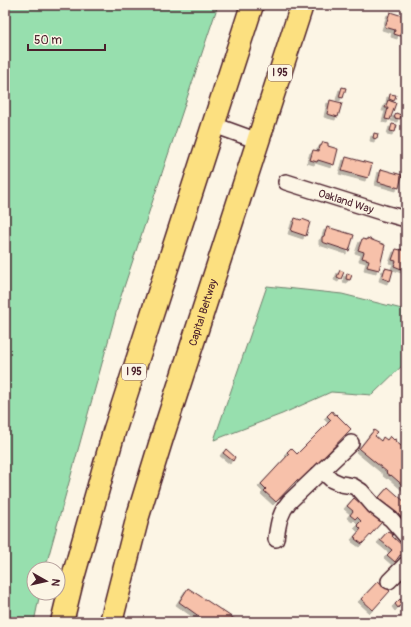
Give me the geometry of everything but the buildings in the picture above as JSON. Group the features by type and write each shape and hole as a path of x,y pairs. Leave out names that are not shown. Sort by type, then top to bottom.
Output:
{"highway":[{"name":"I 95","path":"62,622 114,432 252,5"},
{"name":"Capital Beltway","path":"111,622 138,516 158,449 302,5"}],"street":[{"path":"214,125 258,141"},
{"name":"Oakland Way","path":"286,182 406,219"},
{"path":"276,540 279,521 283,510 289,502 352,443"},
{"path":"322,471 332,480 341,484 353,486 361,491 374,506 391,519 406,536"},
{"path":"389,581 406,564"}],"green space":[{"path":"5,5 218,5 119,302 47,561 26,561 26,601 38,601 34,622 5,622"},
{"path":"267,286 342,294 406,310 406,362 372,395 331,392 282,414 214,440"}]}
